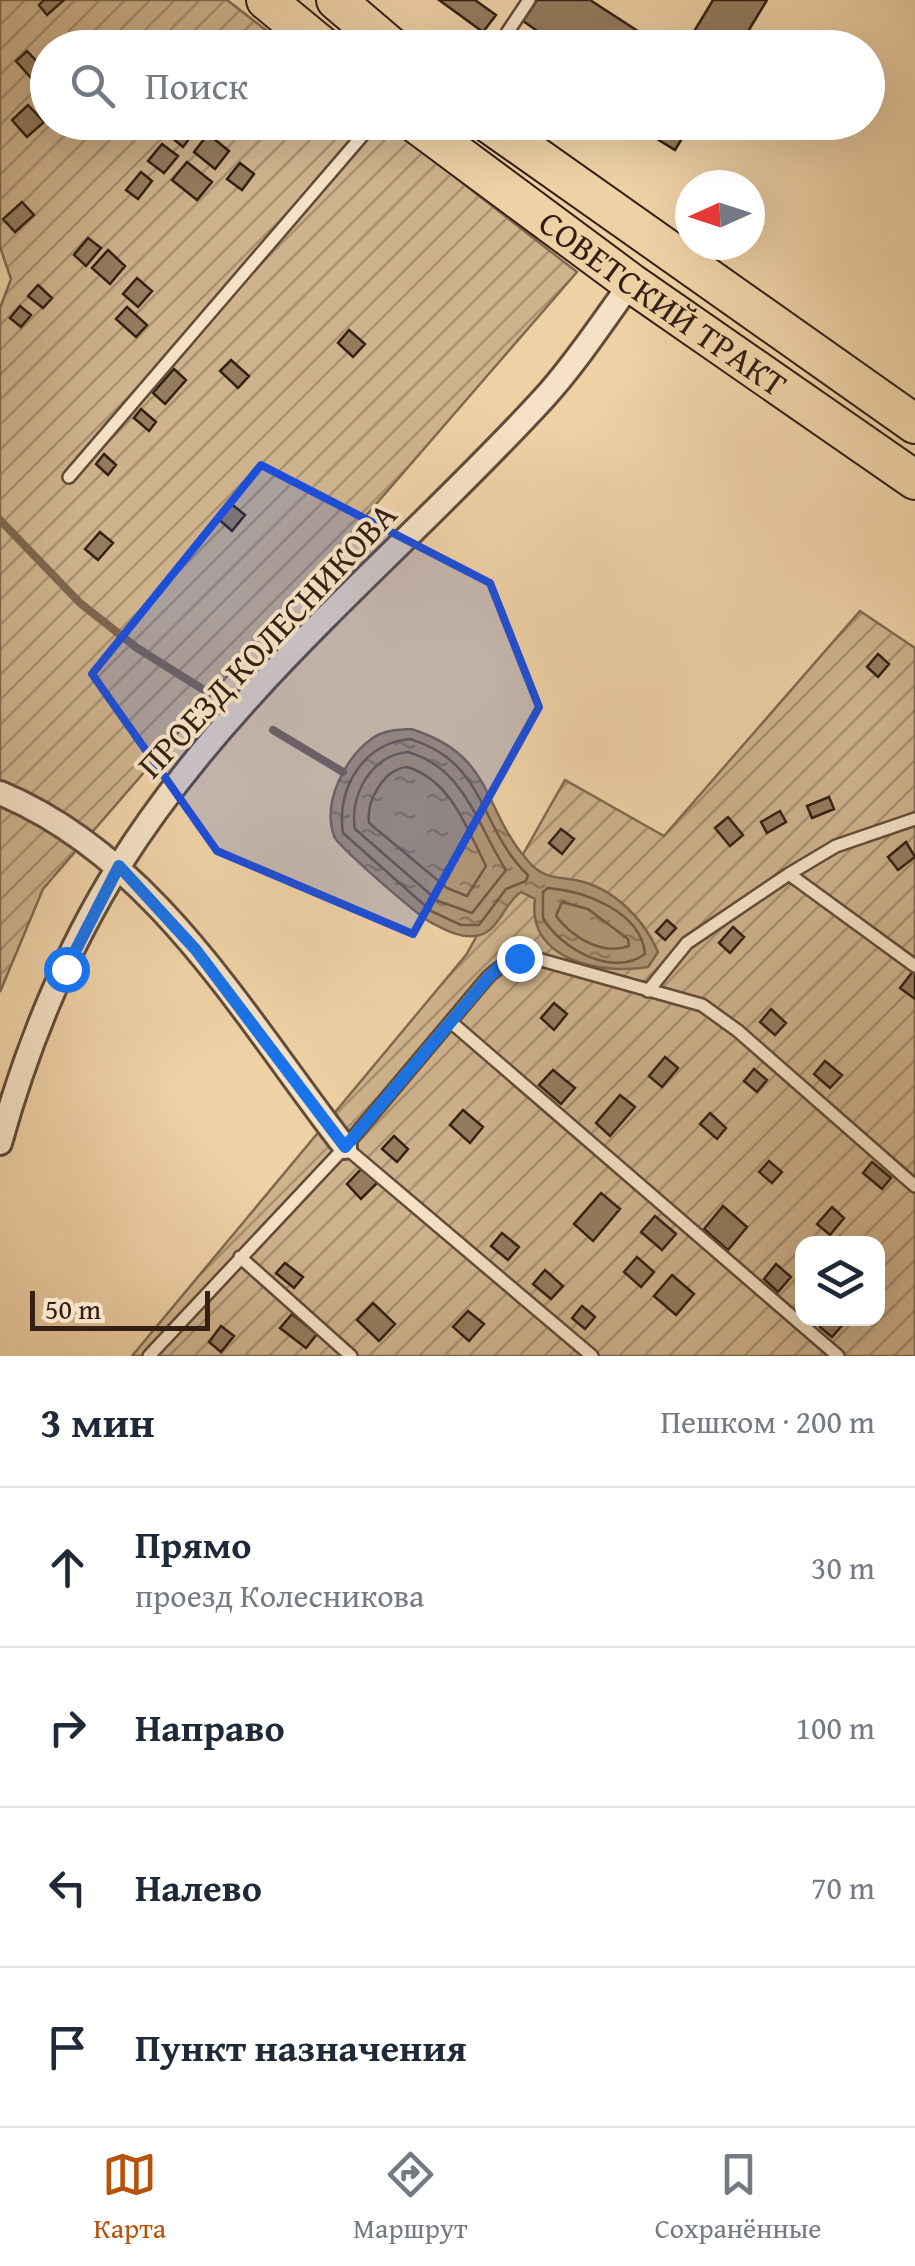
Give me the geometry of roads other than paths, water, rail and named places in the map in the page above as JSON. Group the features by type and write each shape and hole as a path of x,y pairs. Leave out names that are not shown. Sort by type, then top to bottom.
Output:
{"highway":[{"path":"266,0 302,30"},
{"path":"336,0 371,30"},
{"name":"СОВЕТСКИЙ ТРАКТ","path":"435,140 631,283 915,480"},
{"name":"СОВЕТСКИЙ ТРАКТ","path":"512,140 915,424"},
{"path":"631,283 660,246"}],"street":[{"name":"ПРОЕЗД КОЛЕСНИКОВА","path":"0,1144 31,1051 66,969 119,866 180,780 248,701 547,395 631,283"},
{"path":"0,794 119,866 196,950 345,1147"}],"lane":[{"path":"509,30 529,0"},
{"path":"69,478 359,140"},
{"path":"648,991 687,943 789,874 836,846 915,819"},
{"path":"789,874 915,966"},
{"path":"149,1356 345,1147 500,966 519,958 702,1006 738,1031 915,1186"},
{"path":"452,1023 838,1356"},
{"path":"345,1147 592,1356"},
{"path":"240,1257 352,1356"}],"water":[{"path":"411,729 438,740 473,768 513,841 533,867 550,876 589,884 626,906 658,952 648,967 590,965 555,950 535,920 535,899 521,892 487,932 474,936 454,933 423,917 338,842 331,809 345,768 374,737"}],"waterway":[{"path":"0,520 80,603 137,648 204,690"},
{"path":"273,730 343,772"}]}
